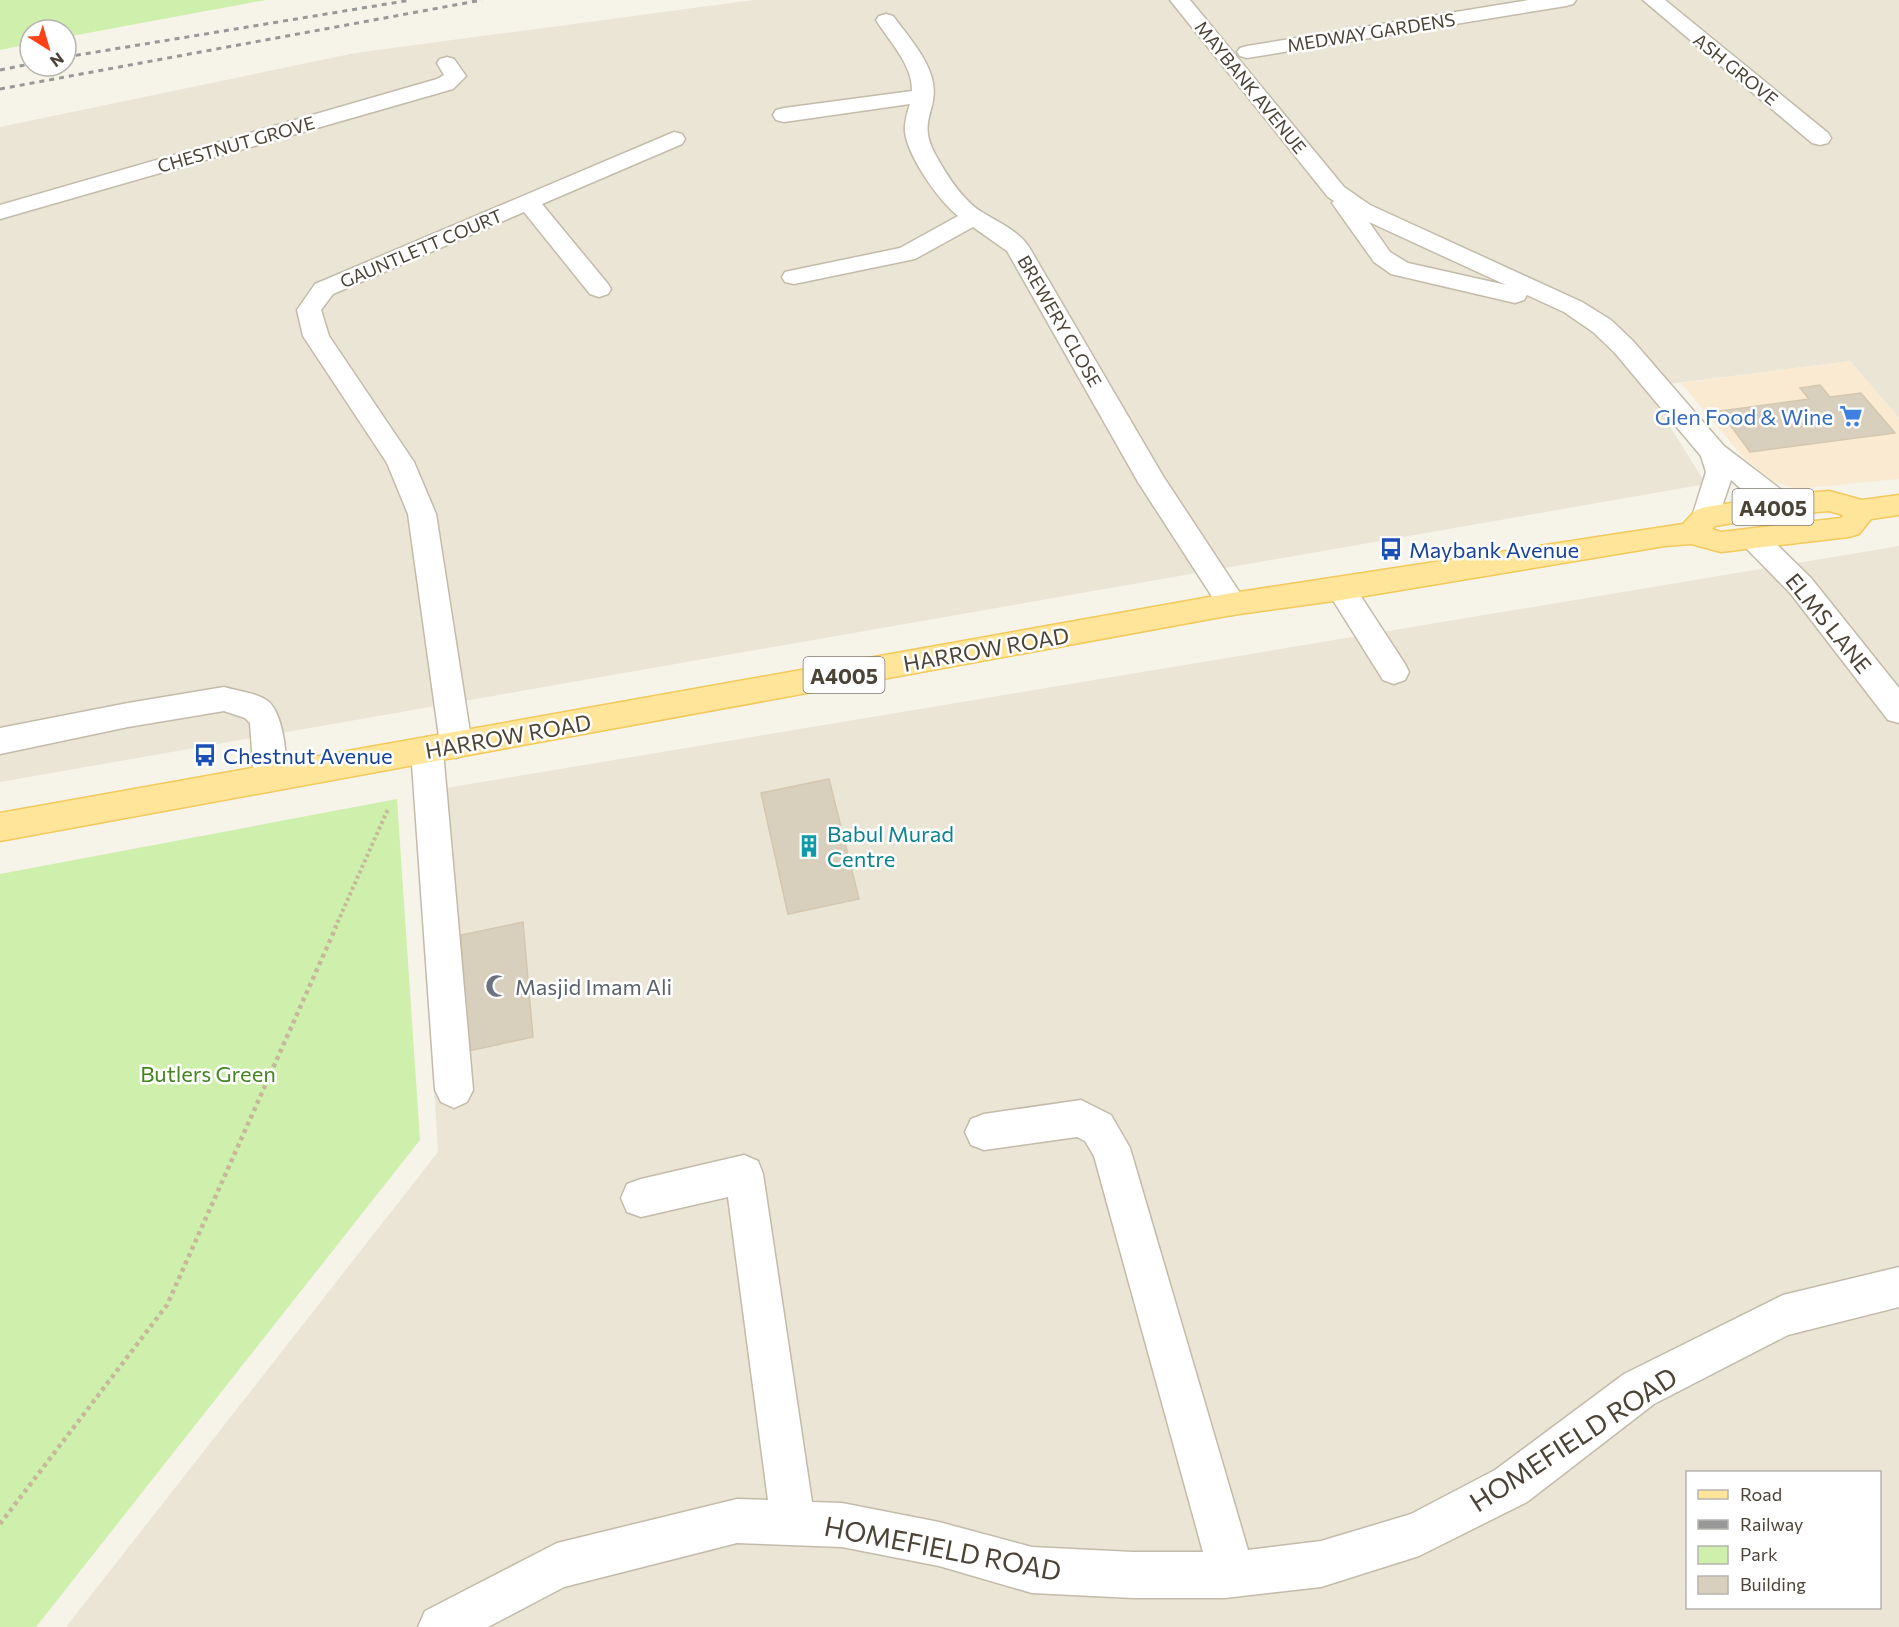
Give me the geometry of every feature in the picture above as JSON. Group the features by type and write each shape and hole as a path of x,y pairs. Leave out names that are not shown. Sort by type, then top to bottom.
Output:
{"main road":[{"name":"HARROW ROAD","path":"0,827 1232,604 1341,589 1698,526 1782,505 1829,501 1862,510 1899,505"},
{"name":"HARROW ROAD","path":"1698,526 1721,542 1754,539 1849,527 1862,510"}],"street":[{"name":"MAYBANK AVENUE","path":"1180,0 1336,192 1362,210 1573,307 1602,326 1624,347 1714,453 1782,505"},
{"name":"MEDWAY GARDENS","path":"1247,52 1566,0"},
{"name":"ASH GROVE","path":"1653,0 1820,138"},
{"name":"BREWERY CLOSE","path":"886,20 921,76 924,87 914,123 920,145 954,200 974,217 1004,234 1017,247 1152,482 1232,604"},
{"name":"CHESTNUT GROVE","path":"0,212 445,84 455,76 447,63"},
{"path":"784,115 922,96"},
{"name":"GAUNTLETT COURT","path":"441,748 422,514 400,462 316,336 309,310 324,289 674,139"},
{"path":"1336,192 1382,257 1400,269 1573,307"},
{"path":"528,202 599,289"},
{"path":"794,277 908,254 974,217"},
{"path":"1698,526 1720,472 1714,453"},
{"name":"ELMS LANE","path":"1754,539 1801,586 1899,711"},
{"path":"1341,589 1394,672"},
{"path":"0,741 128,715 224,699 256,709 265,720 270,778"},
{"path":"441,748 454,1090"},
{"path":"984,1132 1081,1118 1098,1128 1111,1148 1232,1574"},
{"path":"641,1198 744,1174 793,1523"},
{"name":"HOMEFIELD ROAD","path":"441,1627 557,1566 737,1521 853,1527 939,1544 1032,1570 1133,1575 1232,1574 1321,1564 1419,1534 1511,1485 1639,1389 1783,1316 1899,1287"}],"path":[{"path":"0,1524 167,1305 390,804 379,758"}],"shaded area":[{"path":"753,0 1899,0 1899,418 1850,361 1645,387 1706,484 0,782 0,127 355,53"},
{"path":"1850,361 1899,418 1899,479 1796,489 1773,481 1744,458 1681,383"},
{"path":"1899,546 1899,1627 66,1627 438,1152 416,793"}],"green space":[{"path":"0,0 266,0 78,35 78,18 18,18 18,46 0,50"},
{"name":"Butlers Green","path":"397,799 420,1140 36,1627 0,1627 0,874"}],"building":[{"path":"1820,385 1830,397 1861,393 1895,433 1750,452 1720,411 1809,399 1800,388"},
{"name":"Babul Murad Centre","path":"829,779 859,899 788,914 761,793"},
{"name":"Masjid Imam Ali","path":"523,922 533,1037 468,1051 461,935"}],"railway":[{"path":"78,55 411,0"},
{"path":"0,89 482,0"},
{"path":"0,70 18,66"}],"place":[{"name":"Glen Food & Wine","path":"1851,416"},
{"name":"Maybank Avenue","path":"1391,549"},
{"name":"Chestnut Avenue","path":"205,755"},
{"name":"Babul Murad Centre","path":"809,846"},
{"name":"Masjid Imam Ali","path":"497,986"}]}
